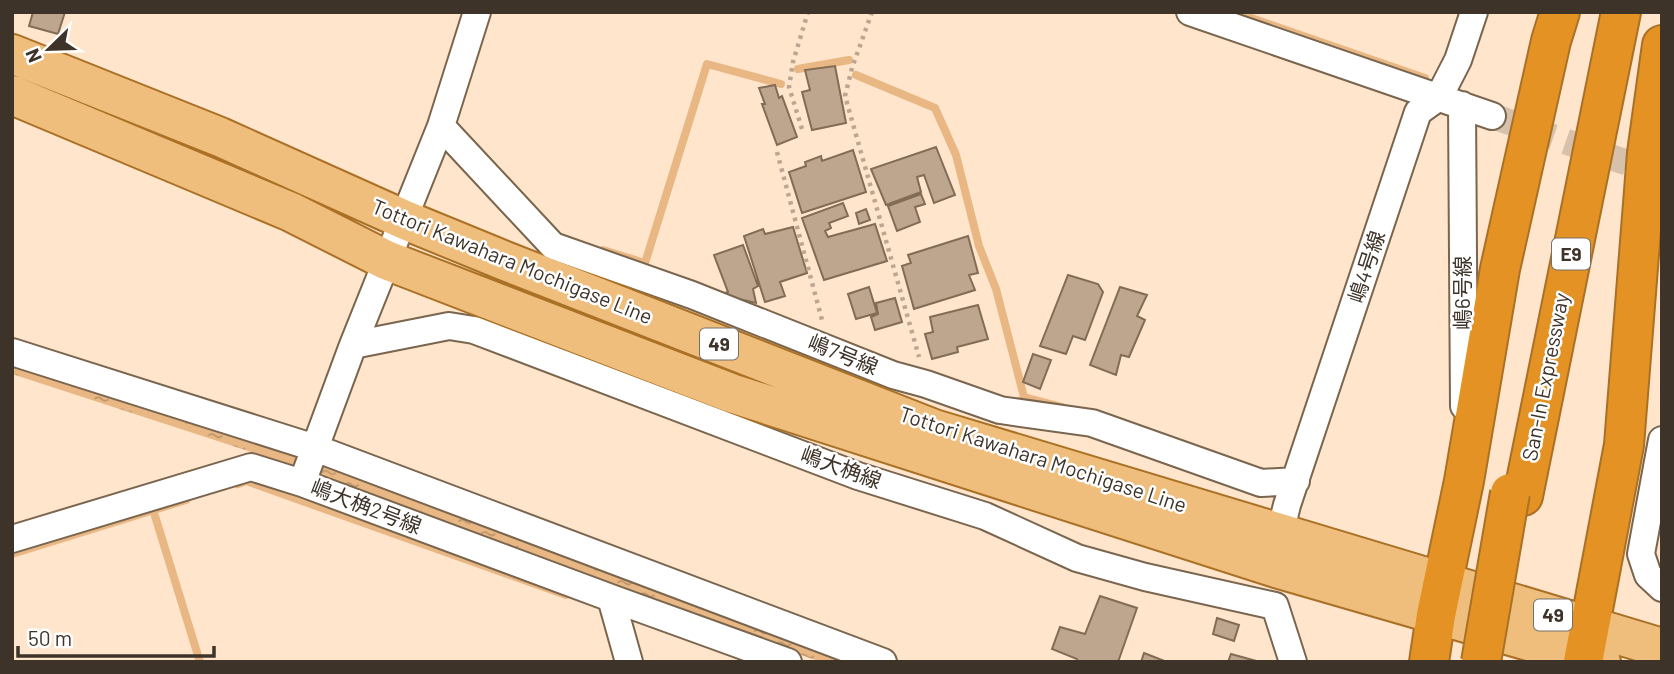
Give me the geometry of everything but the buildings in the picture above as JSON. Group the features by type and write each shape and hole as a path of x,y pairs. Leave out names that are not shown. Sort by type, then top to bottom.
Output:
{"highway":[{"path":"1429,662 1464,481 1500,269 1551,41 1560,12"},
{"name":"San-In Expressway","path":"1497,662 1517,495 1549,278 1605,12"},
{"name":"San-In Expressway","path":"1481,662 1621,12"},
{"path":"1589,651 1624,445 1647,153 1662,45"}],"main road":[{"name":"Tottori Kawahara Mochigase Line","path":"12,54 220,137 395,240 732,393 1278,550 1440,599 1589,651 1662,648"},
{"name":"Tottori Kawahara Mochigase Line","path":"12,95 292,212 395,240"}],"street":[{"name":"嶋大桷2号線","path":"477,12 441,126 353,345 302,483 788,662"},
{"path":"1190,12 1492,116"},
{"name":"嶋4号線","path":"1275,606 1278,550 1296,481 1418,112 1450,101 1458,60 1474,12"},
{"name":"嶋6号線","path":"1450,101 1464,481"},
{"name":"嶋7号線","path":"441,126 553,246 692,295 893,375 1000,410 1092,423 1261,483 1296,481"},
{"name":"嶋大桷線","path":"353,345 449,326 474,330 858,475 985,516 1077,558 1145,577 1275,606"},
{"path":"12,352 315,448 883,662"},
{"path":"1662,440 1641,554 1648,575 1662,588"},
{"path":"12,539 251,467 302,483"},
{"path":"611,598 629,662"},
{"path":"1275,606 1293,662"}],"path":[{"path":"802,130 789,87 793,62 808,12"},
{"path":"872,12 845,96 926,384"},
{"path":"778,152 830,350"}],"water":[{"path":"12,363 319,461 870,662 821,662 627,594 316,478 294,466 12,374"}],"waterway":[{"path":"1234,12 1425,78"},
{"path":"798,69 849,60"},
{"path":"603,250 645,263 707,64 781,84"},
{"path":"856,75 935,108 956,155 979,246 996,289 1024,397 1062,407"},
{"path":"238,484 246,481 566,595"},
{"path":"12,554 186,500"},
{"path":"155,516 200,662"}],"tunnel":[{"path":"1492,116 1660,174"}]}
